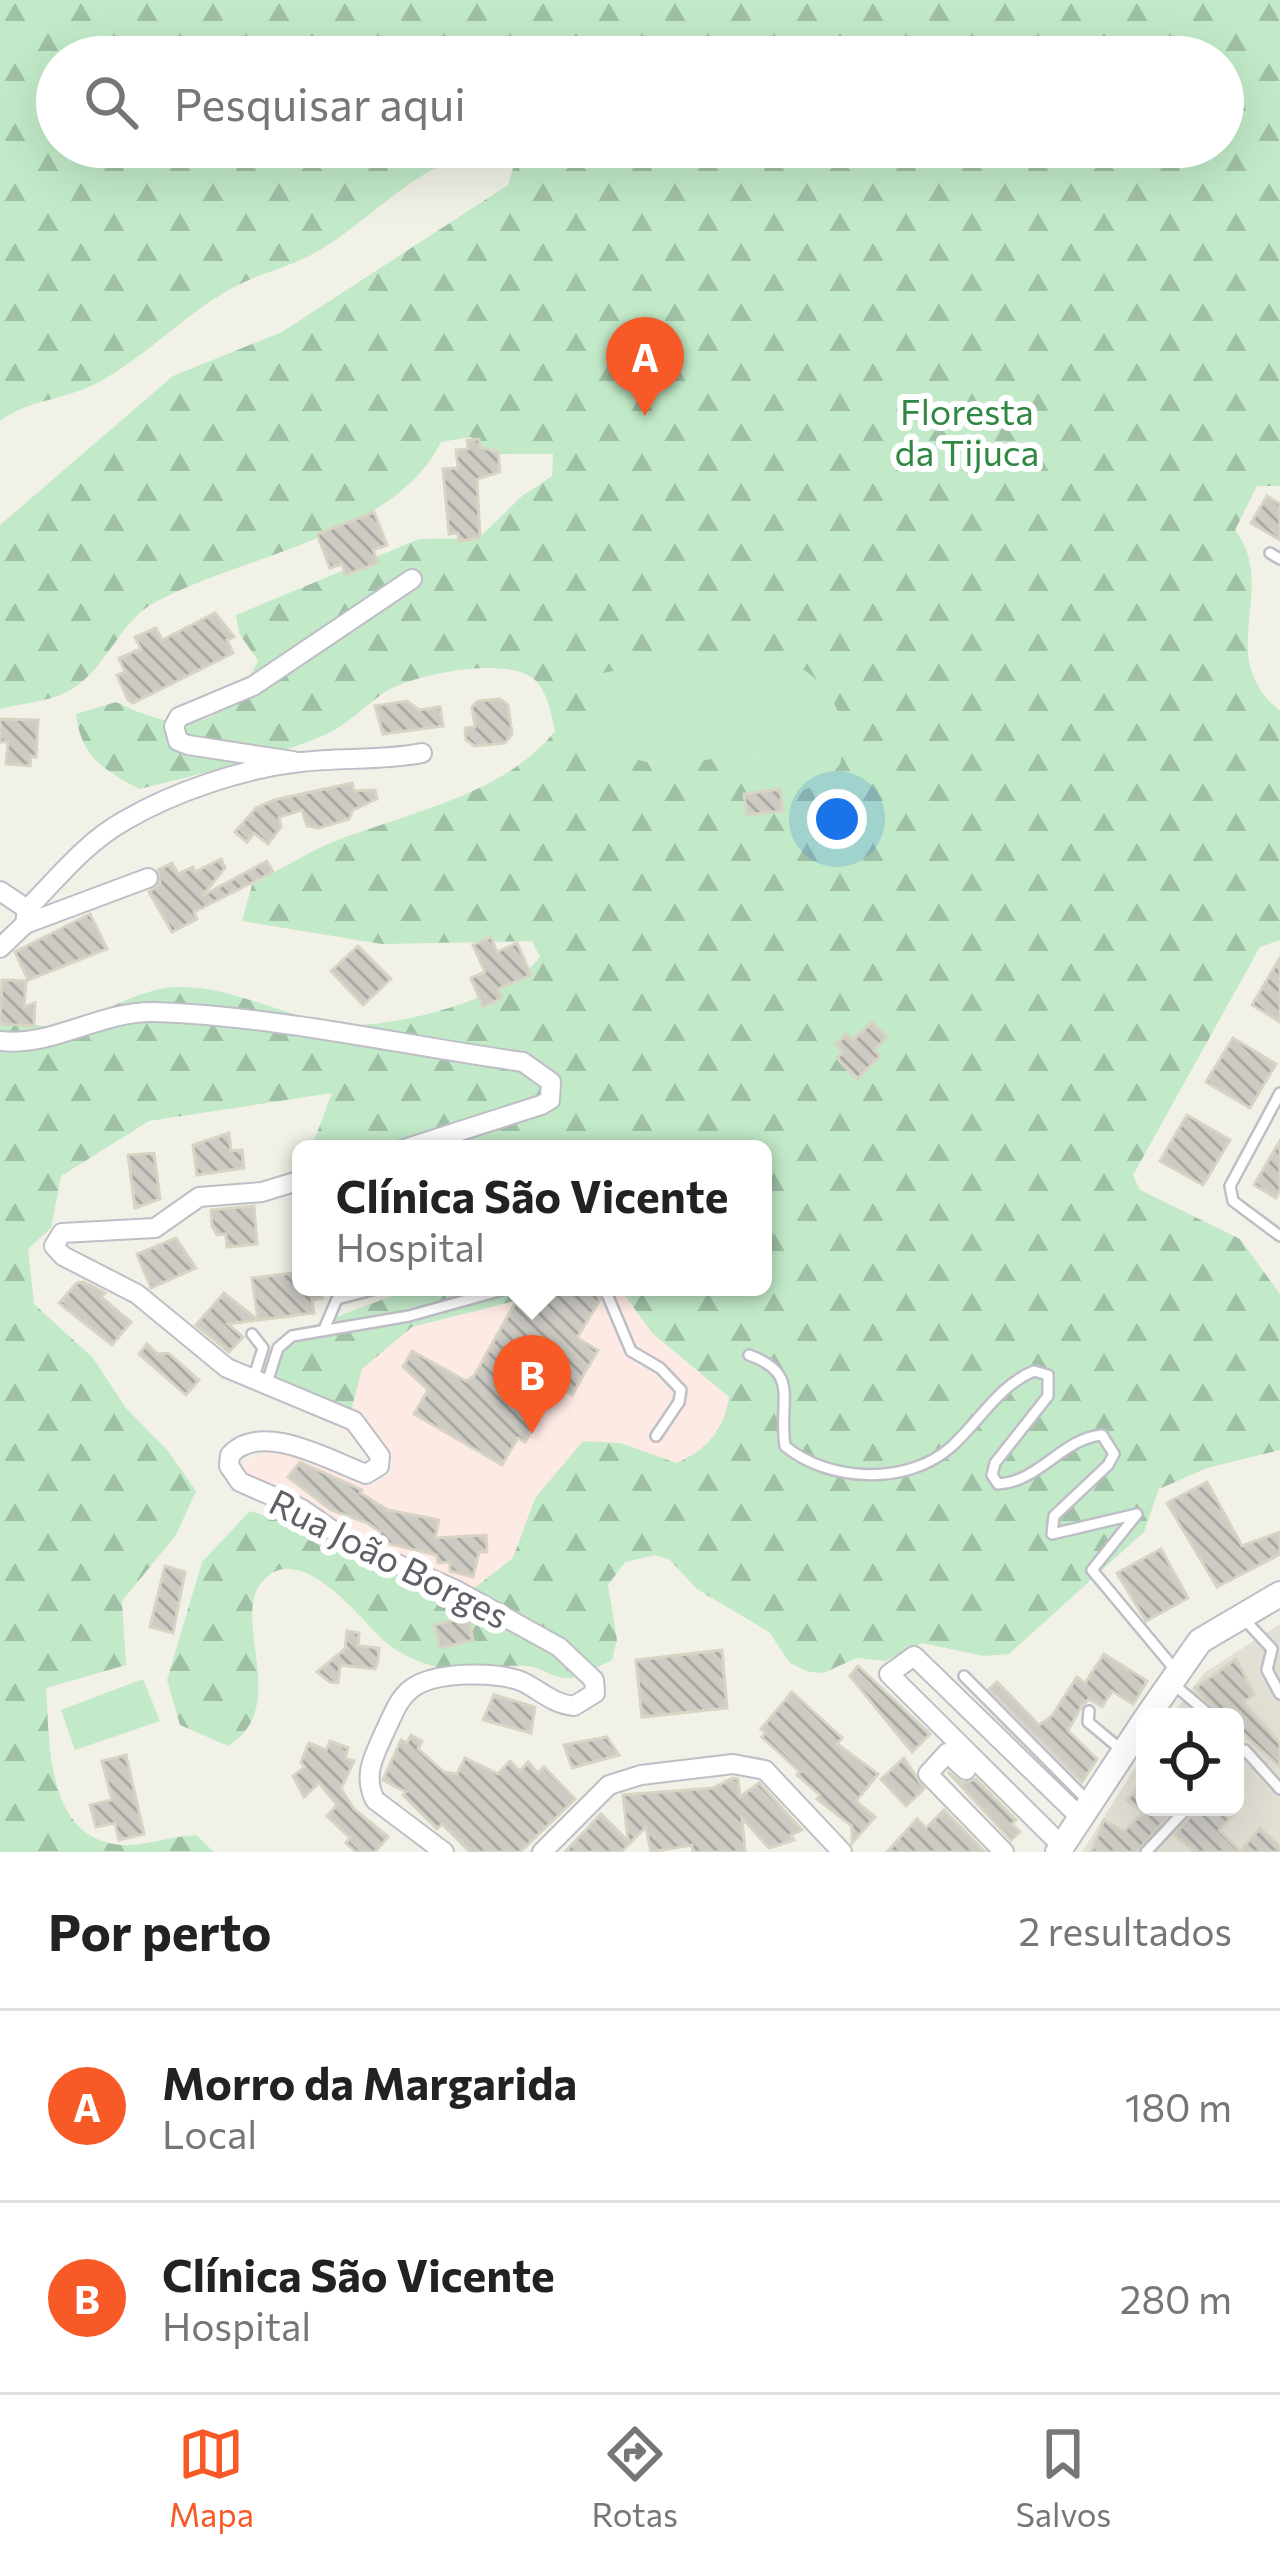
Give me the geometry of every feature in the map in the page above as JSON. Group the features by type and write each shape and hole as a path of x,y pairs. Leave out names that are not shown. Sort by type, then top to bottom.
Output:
{"street":[{"path":"412,579 272,674 179,717 174,726 178,740 188,745 298,762 384,760 422,753"},
{"path":"0,948 87,848 123,821 181,795 298,762"},
{"path":"26,917 148,878"},
{"path":"0,891 26,917"},
{"path":"0,1041 44,1040 104,1018 153,1012 234,1018 523,1062 551,1082 550,1100 541,1105 432,1140"},
{"name":"Rua João Borges","path":"292,1183 262,1192 199,1197 154,1228 56,1236 54,1246 63,1256 137,1294 227,1368 354,1421 374,1441 379,1466 366,1474 287,1445 248,1442 230,1455 229,1466 240,1482 302,1509 352,1544 456,1590 559,1647 594,1680 595,1693 574,1706 559,1704 519,1680 428,1681 405,1694 372,1760 370,1790 375,1800 444,1852"},
{"path":"1153,1708 1200,1641 1280,1594"},
{"path":"1057,1850 889,1674 914,1656 1086,1811"},
{"path":"1057,1850 1136,1733"},
{"path":"1004,1852 929,1777 943,1755 951,1756 1057,1850"},
{"path":"542,1852 609,1785 641,1775 733,1764 765,1770 842,1852"}],"lane":[{"path":"1280,1093 1230,1186 1234,1201 1280,1237"},
{"path":"326,1327 337,1299 348,1296"},
{"path":"259,1383 284,1342 326,1327 409,1316 481,1296"},
{"path":"608,1296 632,1352 660,1368 681,1390 656,1436"},
{"path":"252,1334 262,1348 259,1383"},
{"path":"749,1355 776,1365 784,1377 785,1446 825,1472 852,1475 918,1466 947,1451 1016,1378 1034,1371 1048,1376 1048,1396 995,1463 992,1475 998,1484 1017,1483 1088,1436 1102,1435 1111,1442 1114,1454 1108,1465 1054,1516 1052,1534 1137,1514 1092,1570 1203,1708"},
{"path":"1240,1616 1276,1646 1268,1670 1280,1694"},
{"path":"964,1676 1086,1811"},
{"path":"1089,1711 1088,1723 1124,1752"},
{"path":"1245,1750 1280,1789"},
{"path":"1165,1852 1150,1847 1179,1816"}],"shaded area":[{"path":"535,1296 625,1296 652,1333 729,1397 726,1418 700,1453 677,1463 621,1443 535,1498 513,1558 472,1590 251,1495 241,1463 290,1443 377,1481 394,1470 390,1458 336,1427 351,1412 362,1369 413,1327"},
{"path":"1280,1624 1280,1852 1082,1852 1136,1766 1136,1816 1244,1816 1244,1708 1177,1708 1204,1673"}],"green space":[{"name":"Floresta da Tijuca","path":"0,0 1280,0 1280,486 1257,486 1235,530 1247,552 1251,575 1251,668 1260,690 1280,711 1280,940 1260,947 1133,1175 1140,1190 1240,1239 1280,1294 1280,1450 1207,1468 1159,1489 1144,1532 1009,1654 984,1656 922,1643 885,1661 857,1658 823,1673 809,1672 790,1663 769,1632 697,1589 670,1560 655,1555 625,1562 608,1585 617,1640 612,1660 570,1678 527,1666 451,1669 394,1649 336,1592 304,1572 274,1572 259,1587 253,1606 257,1705 248,1727 228,1746 180,1725 167,1680 202,1562 250,1511 294,1525 392,1573 440,1590 472,1590 513,1558 535,1498 583,1441 621,1443 676,1463 712,1438 729,1397 652,1333 625,1296 772,1296 772,1140 314,1140 332,1093 149,1121 61,1176 51,1228 28,1249 34,1304 93,1358 126,1408 168,1451 196,1491 176,1535 122,1601 126,1665 46,1688 51,1759 65,1807 96,1839 130,1845 196,1835 214,1852 0,1852 0,1004 21,1020 42,1026 85,1018 152,991 197,988 317,1020 359,1025 415,1017 476,999 524,972 540,957 532,941 382,944 242,921 252,885 326,845 479,788 533,754 555,731 546,697 535,680 505,669 461,670 398,685 334,731 303,744 139,789 96,760 83,741 76,714 116,702 181,723 215,714 244,685 258,661 239,633 236,615 419,539 479,538 522,496 552,476 553,454 492,454 471,437 441,442 419,474 389,500 312,540 152,604 78,685 51,698 0,709 0,525 173,376 282,332 508,185 513,168 1244,168 1244,36 36,36 36,168 436,168 320,250 218,296 101,381 0,421","holes":["770,653 788,660 829,695 842,726 843,744 840,764 827,780 776,802 762,785 762,762 752,756 649,762 630,758 590,735 584,690 594,675 690,655"]},
{"path":"771,652 818,681 837,710 843,744 840,764 827,780 776,802 762,785 762,762 753,756 650,762 611,749 590,735 584,690 594,675 690,655"},
{"path":"392,1296 534,1296 412,1327 362,1369 351,1412 271,1378 288,1335"},
{"path":"143,1679 160,1721 75,1750 61,1710"}],"building":[{"path":"479,439 480,447 498,452 500,472 477,479 480,538 459,541 458,533 449,534 443,469 458,468 456,450 468,449 467,440"},
{"path":"1267,496 1280,504 1280,540 1251,523"},
{"path":"374,512 387,545 373,550 378,563 346,575 342,564 330,568 317,534"},
{"path":"215,613 234,637 227,640 233,653 133,703 128,700 117,675 125,672 119,658 141,649 135,637 156,628 162,640"},
{"path":"500,699 508,705 512,734 505,743 475,746 466,740 465,728 475,727 472,707 478,701"},
{"path":"407,701 419,710 440,707 443,726 383,734 375,706"},
{"path":"0,719 38,720 36,757 31,756 30,766 6,764 8,742 0,742"},
{"path":"352,783 354,791 375,790 377,799 353,810 349,819 319,828 307,826 302,810 279,817 281,827 268,844 254,833 247,842 235,832 256,808 274,800"},
{"path":"780,789 783,811 747,815 744,794"},
{"path":"221,859 225,868 202,896 267,861 273,872 194,912 197,919 172,932 149,892 160,883 158,870 172,863 178,874 193,867 195,872"},
{"path":"90,914 107,949 28,980 15,952"},
{"path":"491,937 497,952 517,943 531,975 498,989 502,998 483,1007 471,978 485,972 473,945"},
{"path":"358,946 391,979 363,1005 331,971"},
{"path":"1280,958 1280,1022 1252,1005"},
{"path":"2,980 26,981 24,1007 35,1003 34,1026 0,1024"},
{"path":"872,1022 887,1037 874,1050 880,1056 857,1079 837,1058 843,1052 836,1045 846,1034 853,1040"},
{"path":"1233,1038 1276,1064 1250,1108 1206,1082"},
{"path":"1187,1115 1230,1140 1203,1185 1160,1161"},
{"path":"229,1133 231,1151 242,1150 244,1168 197,1175 193,1145"},
{"path":"1280,1141 1280,1190 1276,1198 1254,1185"},
{"path":"154,1153 160,1199 135,1208 128,1155"},
{"path":"254,1206 257,1244 227,1247 226,1234 217,1235 212,1226 211,1210"},
{"path":"176,1238 196,1268 151,1288 137,1254"},
{"path":"292,1273 292,1296 322,1298 312,1300 314,1313 258,1320 252,1278"},
{"path":"77,1283 105,1293 101,1297 131,1322 112,1345 59,1303"},
{"path":"224,1293 258,1320 228,1324 243,1337 229,1352 196,1325"},
{"path":"519,1296 598,1296 577,1338 598,1350 572,1395 557,1386 525,1442 518,1438 502,1465 414,1414 428,1390 403,1367 412,1351 466,1381 474,1376"},
{"path":"147,1344 158,1354 168,1353 199,1380 186,1395 139,1354"},
{"path":"300,1462 362,1490 388,1510 439,1520 435,1538 486,1535 487,1552 479,1552 473,1577 450,1571 450,1562 438,1563 437,1555 378,1541 380,1532 368,1523 331,1510 288,1477"},
{"path":"1207,1482 1242,1546 1280,1532 1280,1554 1217,1587 1167,1503"},
{"path":"1161,1549 1188,1598 1146,1621 1117,1573"},
{"path":"165,1566 185,1572 173,1633 150,1627"},
{"path":"468,1617 473,1640 440,1648 434,1625"},
{"path":"347,1631 359,1633 358,1646 379,1648 378,1661 375,1669 340,1665 338,1683 330,1682 317,1672 345,1649"},
{"path":"722,1650 727,1708 642,1717 636,1660"},
{"path":"1104,1654 1147,1681 1133,1704 1112,1691 1102,1707 1089,1699 1081,1707 1068,1731 1097,1759 1082,1782 989,1689 997,1682 1039,1725 1052,1716 1077,1677 1085,1683"},
{"path":"1236,1659 1255,1695 1243,1702 1280,1743 1280,1767 1244,1734 1244,1708 1213,1708 1195,1688"},
{"path":"858,1666 930,1734 912,1752 850,1676"},
{"path":"792,1692 842,1738 837,1744 878,1774 856,1801 875,1817 852,1843 852,1826 817,1799 820,1795 797,1775 800,1772 762,1737 766,1733 761,1729"},
{"path":"494,1695 535,1707 531,1733 483,1720"},
{"path":"411,1735 422,1741 418,1749 444,1772 457,1774 465,1758 498,1774 510,1761 520,1771 528,1762 538,1773 544,1767 575,1799 520,1852 470,1852 442,1824 437,1829 403,1795 406,1792 383,1780 401,1740 407,1743"},
{"path":"607,1737 619,1755 572,1768 564,1745"},
{"path":"330,1741 348,1748 345,1758 354,1761 341,1789 354,1809 388,1837 375,1852 356,1852 346,1843 350,1838 327,1816 337,1805 319,1783 304,1797 293,1776 305,1767 301,1762 309,1743 326,1750"},
{"path":"126,1755 144,1834 119,1840 115,1823 96,1827 90,1805 112,1800 102,1761"},
{"path":"904,1758 924,1789 906,1806 881,1779"},
{"path":"948,1772 962,1783 976,1779 1016,1820 1012,1824 1020,1832 1011,1840"},
{"path":"738,1779 740,1797 759,1783 802,1830 790,1835 794,1840 769,1848 742,1818 745,1852 693,1852 692,1845 651,1852 646,1827 621,1852 565,1852 601,1814 628,1841 623,1795 713,1788"},
{"path":"944,1810 985,1852 887,1852 917,1819 926,1828"},
{"path":"1140,1816 1168,1816 1137,1852 1091,1852 1104,1820 1124,1831"},
{"path":"1190,1816 1232,1816 1219,1830 1240,1851 1260,1828 1280,1846 1280,1852 1195,1852 1175,1835"}],"place":[{"name":"Morro da Margarida","path":"645,416"},
{"name":"Clínica São Vicente","path":"532,1434"}]}
